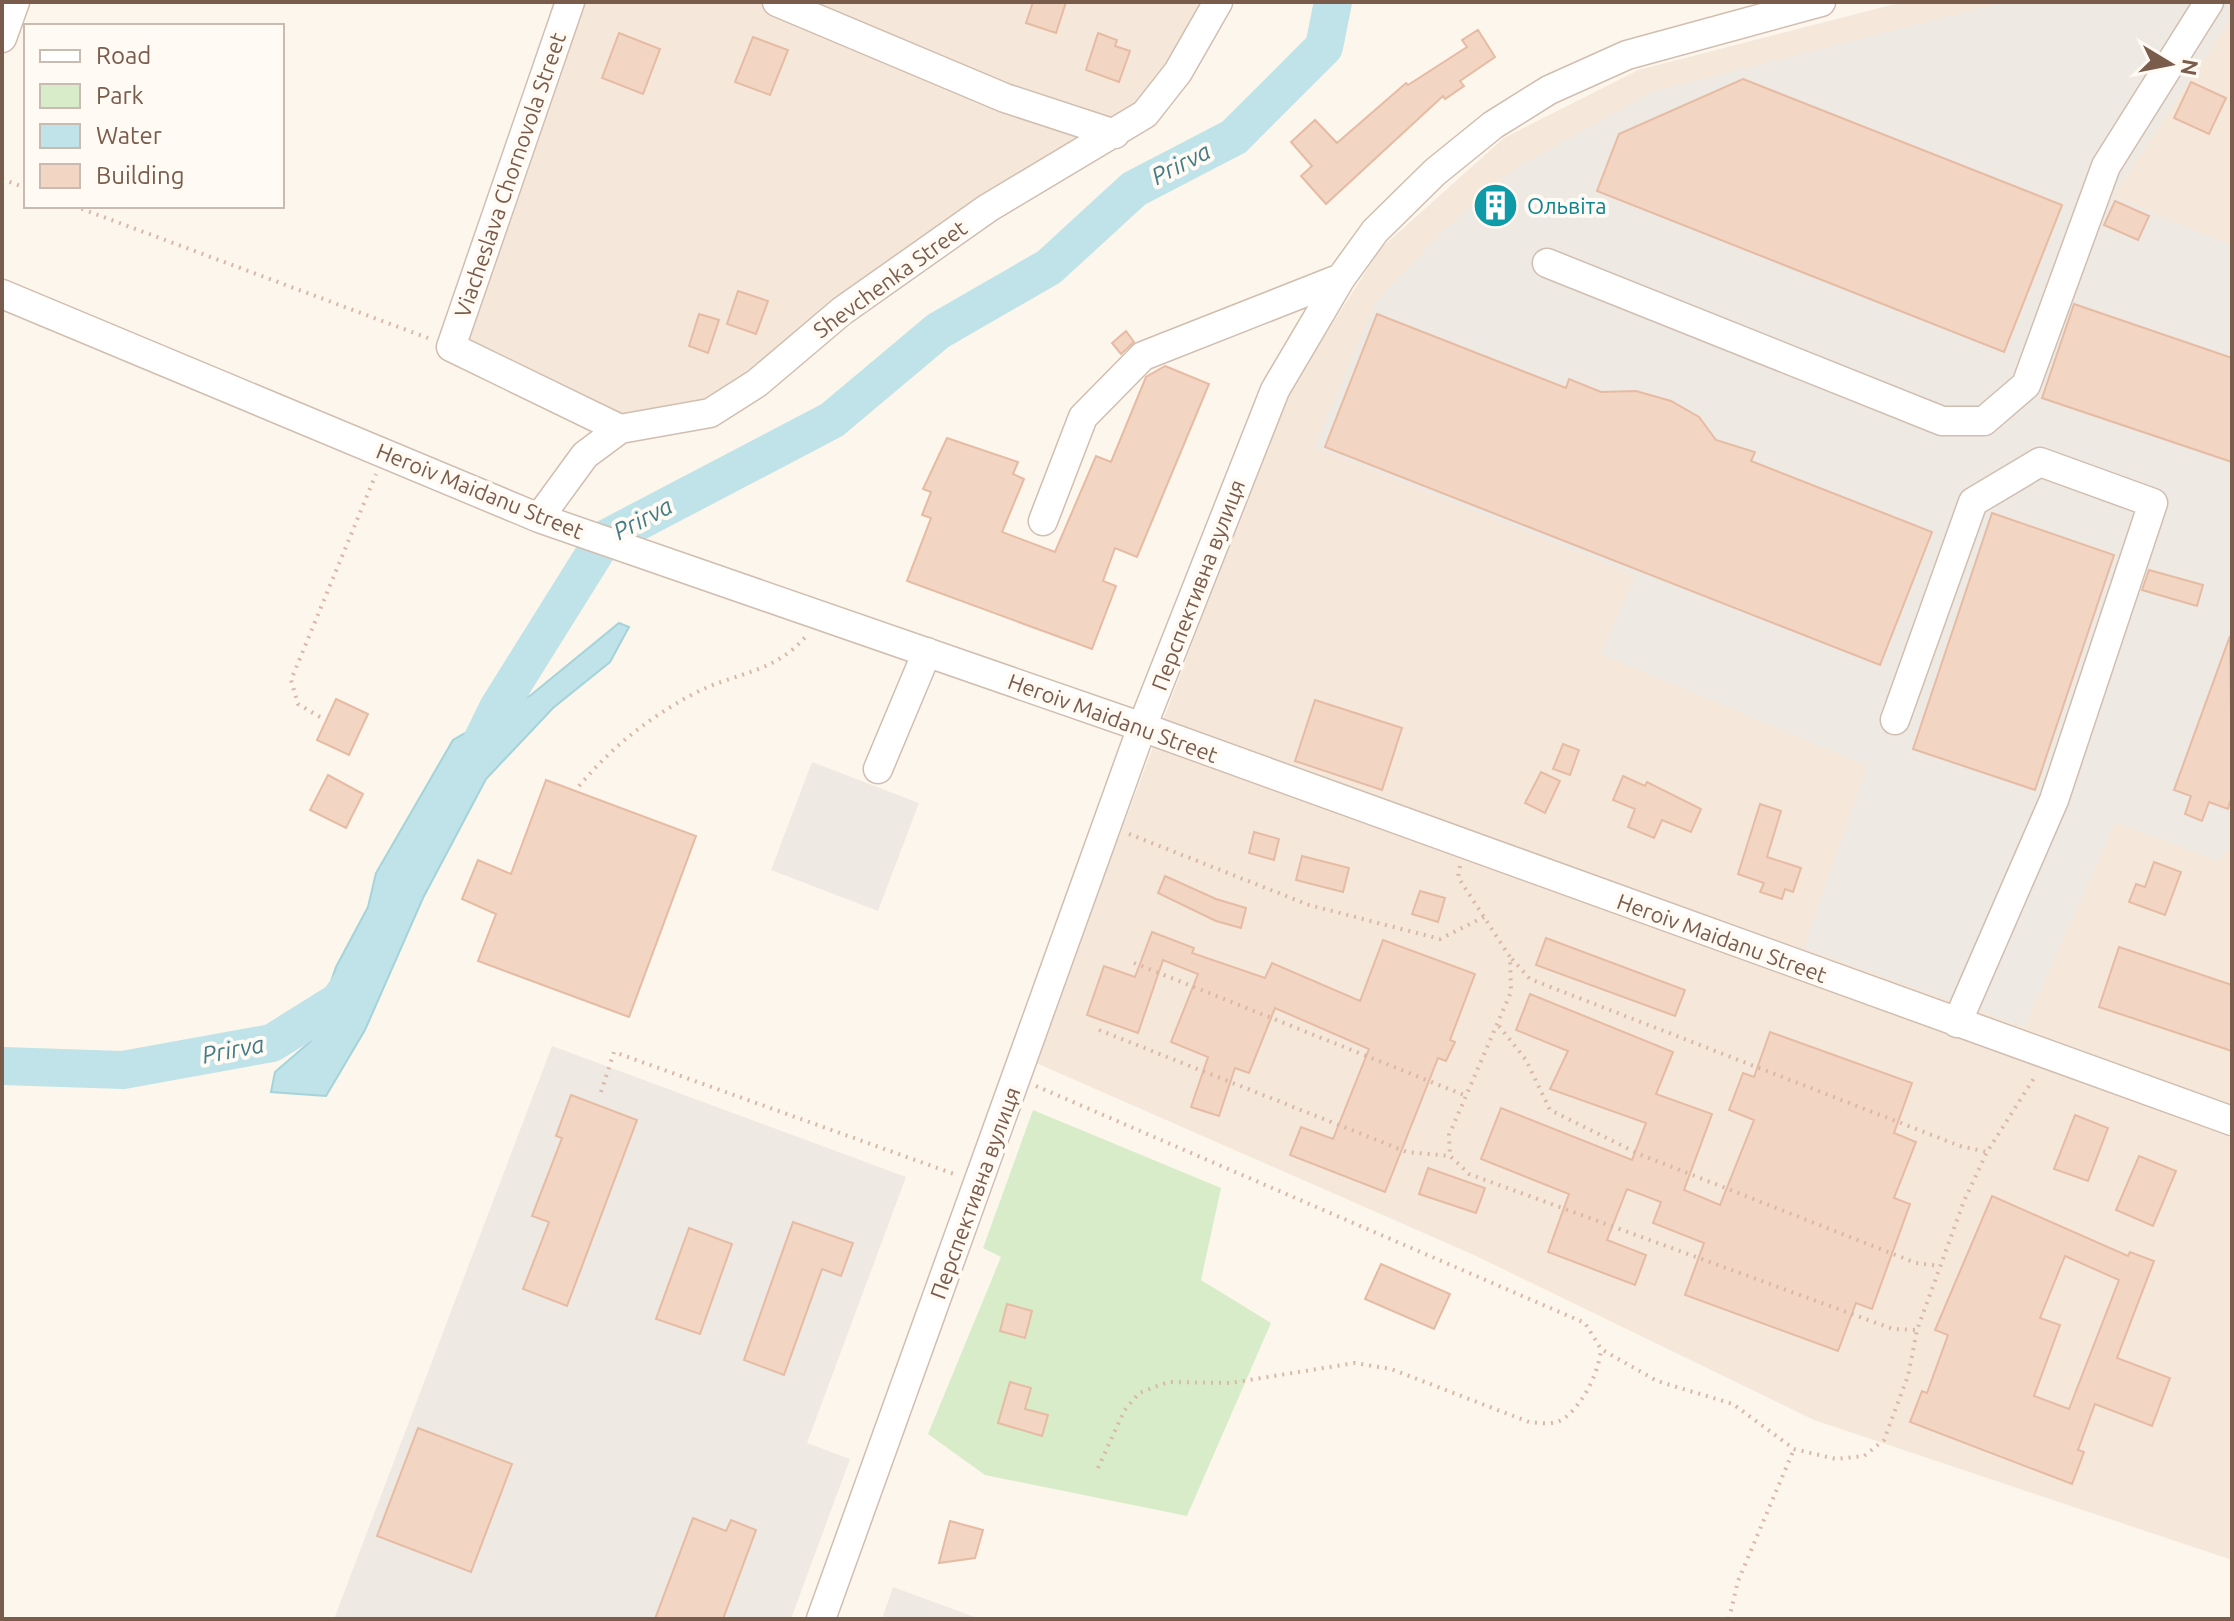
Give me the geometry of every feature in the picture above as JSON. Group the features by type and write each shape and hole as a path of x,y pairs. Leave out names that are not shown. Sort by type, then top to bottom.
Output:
{"street":[{"path":"2,38 15,2"},
{"name":"Viacheslava Chornovola Street","path":"451,347 570,2"},
{"path":"777,2 1005,98 1115,134"},
{"name":"Shevchenka Street","path":"539,518 585,455 620,429 710,413 757,383 842,311 988,208 1145,114 1178,72 1217,2"},
{"name":"Перспективна вулиця","path":"821,1619 1142,727 1275,390 1341,278 1375,231 1435,172 1493,125 1549,90 1627,55 1821,2"},
{"path":"1547,263 1942,421 1984,421 2026,385 2106,166 2209,2"},
{"path":"1043,521 1083,417 1143,356 1341,278"},
{"name":"Heroiv Maidanu Street","path":"2,294 539,518 1142,727 2232,1121"},
{"path":"451,347 620,429"},
{"path":"1895,720 1973,502 2040,462 2153,503 2054,800 1957,1023"},
{"path":"878,769 927,652"}],"path":[{"path":"2,179 24,187"},
{"path":"79,208 451,347"},
{"path":"320,717 298,704 291,680 385,454"},
{"path":"579,786 613,746 694,693 788,657 822,616"},
{"path":"1107,826 1309,905 1440,939 1484,917"},
{"path":"1463,844 1458,877 1510,957 1530,979 1960,1146 1987,1152"},
{"path":"1450,1156 1449,1135 1464,1095 1499,1026 1511,992 1510,957"},
{"path":"1134,963 1464,1095"},
{"path":"1499,1026 1526,1060 1550,1110 1639,1154 1916,1263 1940,1266"},
{"path":"1099,1030 1407,1152 1450,1156 1469,1174 1893,1329 1917,1330"},
{"path":"601,1092 614,1052 979,1183"},
{"path":"1016,1077 1585,1323 1601,1349 1657,1381 1733,1404 1794,1449 1836,1459 1864,1456 1884,1440 1908,1376 1917,1330 1987,1152 2048,1056"},
{"path":"1098,1468 1124,1411 1139,1393 1168,1382 1230,1383 1355,1363 1391,1369 1529,1422 1550,1424 1566,1417 1599,1370 1601,1349"},
{"path":"1729,1619 1738,1581 1794,1449"}],"shaded area":[{"path":"577,2 1205,2 1145,105 708,404 618,420 460,343"},
{"path":"1903,2 2232,2 2232,1560 1814,1420 1474,1255 1034,1062 1285,397 1381,248 1504,138 1638,70"},
{"name":"Ольвіта","path":"2005,2 2232,2 2232,17 2113,196 2232,246 2232,847 2217,860 2115,823 2024,1027 1804,948 1867,766 1601,654 1635,575 1314,447 1376,302 1443,230 1516,168 1651,92"},
{"path":"812,762 919,803 878,911 771,870"},
{"path":"552,1046 906,1177 807,1443 850,1459 791,1619 334,1619"},
{"path":"893,1587 980,1619 882,1619"}],"green space":[{"path":"1033,1110 1221,1188 1201,1280 1271,1323 1187,1516 985,1475 928,1434 1001,1257 983,1248"}],"water":[{"path":"619,623 629,627 610,662 553,708 486,779 423,898 365,1030 326,1096 271,1092 275,1072 311,1041 336,967 368,907 376,873 453,740 531,695"}],"building":[{"path":"1033,2 1066,2 1056,33 1026,23"},
{"path":"1478,30 1495,57 1460,81 1464,86 1445,99 1443,96 1326,204 1301,176 1312,166 1291,142 1315,120 1337,143 1406,83 1408,85 1467,47 1462,40"},
{"path":"619,33 660,49 643,94 602,78"},
{"path":"1098,33 1117,40 1115,46 1130,51 1119,82 1086,70"},
{"path":"753,37 788,50 770,95 735,82"},
{"path":"1743,79 2062,205 2004,352 1597,191 1619,134"},
{"path":"2191,82 2226,98 2209,134 2174,118"},
{"name":"Ольвіта","path":"1499,190 1511,202 1492,222 1480,210"},
{"path":"2115,201 2149,216 2138,240 2104,225"},
{"path":"738,291 768,301 756,334 727,324"},
{"path":"2074,304 2232,358 2232,462 2042,398"},
{"path":"699,314 719,320 708,353 689,346"},
{"path":"1377,314 1566,388 1569,379 1601,392 1636,391 1671,401 1699,417 1716,440 1755,452 1751,461 1932,532 1880,665 1325,447"},
{"path":"1126,331 1134,342 1121,354 1112,343"},
{"path":"1165,366 1209,384 1137,557 1115,548 1103,581 1116,586 1092,649 907,581 931,518 922,515 931,492 923,489 947,438 1018,462 1013,474 1024,479 1002,532 1055,552 1096,456 1111,462 1146,377"},
{"path":"1992,513 2114,555 2035,790 1913,749"},
{"path":"2149,570 2203,585 2197,606 2142,590"},
{"path":"2230,636 2232,796 2228,809 2209,802 2202,821 2185,814 2191,796 2174,790"},
{"path":"336,699 368,714 349,755 317,740"},
{"path":"1315,700 1402,728 1382,790 1295,761"},
{"path":"1563,744 1579,750 1570,775 1553,769"},
{"path":"1541,772 1560,781 1545,813 1525,803"},
{"path":"328,775 363,794 346,828 310,810"},
{"path":"1623,776 1645,786 1647,782 1701,809 1691,832 1662,820 1654,838 1628,827 1635,809 1613,800"},
{"path":"546,780 696,836 629,1017 478,961 496,914 462,899 478,860 511,874"},
{"path":"1760,804 1781,811 1767,857 1801,868 1793,892 1785,889 1782,899 1760,892 1764,883 1738,874"},
{"path":"1254,832 1279,839 1274,860 1249,853"},
{"path":"1302,856 1349,868 1343,892 1296,880"},
{"path":"2154,862 2181,872 2165,915 2129,902 2136,884 2145,887"},
{"path":"1165,876 1216,899 1246,908 1241,928 1216,921 1158,893"},
{"path":"1420,891 1445,898 1438,922 1412,914"},
{"path":"1152,932 1194,948 1192,953 1265,978 1272,963 1360,1001 1383,940 1475,974 1450,1040 1455,1042 1446,1061 1438,1058 1385,1192 1290,1155 1301,1127 1333,1139 1369,1049 1275,1008 1249,1073 1235,1068 1219,1116 1191,1107 1208,1057 1171,1042 1198,974 1163,960 1138,1033 1087,1015 1104,966 1135,977"},
{"path":"1546,938 1685,990 1675,1016 1536,965"},
{"path":"2119,947 2232,985 2232,1051 2099,1007"},
{"path":"1530,994 1673,1052 1656,1094 1712,1114 1684,1190 1720,1205 1754,1120 1729,1110 1743,1073 1754,1077 1770,1032 1912,1083 1894,1133 1916,1142 1894,1198 1910,1204 1872,1309 1856,1303 1838,1351 1685,1295 1704,1243 1653,1223 1661,1202 1627,1189 1607,1240 1646,1255 1635,1285 1548,1252 1569,1194 1481,1159 1501,1108 1632,1160 1646,1123 1550,1089 1568,1051 1516,1030"},
{"path":"571,1095 637,1120 567,1306 523,1289 549,1222 532,1216 562,1138 556,1136"},
{"path":"2075,1115 2108,1128 2088,1181 2054,1169"},
{"path":"2139,1156 2176,1171 2153,1226 2116,1210"},
{"path":"1428,1168 1485,1188 1476,1213 1419,1194"},
{"path":"1992,1196 2128,1256 2130,1252 2154,1261 2117,1358 2170,1378 2152,1426 2095,1404 2078,1450 2084,1452 2072,1484 1910,1422 1922,1391 1927,1393 1948,1335 1935,1330","holes":["2065,1256 2119,1280 2069,1409 2034,1396 2060,1325 2040,1318"]},
{"path":"793,1222 853,1243 841,1276 822,1269 784,1375 744,1360"},
{"path":"689,1228 732,1244 700,1334 656,1319"},
{"path":"1381,1264 1450,1294 1434,1329 1365,1299"},
{"path":"1007,1304 1032,1311 1025,1338 1000,1331"},
{"path":"1010,1382 1031,1388 1025,1409 1048,1415 1042,1436 998,1423"},
{"path":"418,1428 512,1464 471,1572 377,1536"},
{"path":"693,1518 726,1531 731,1520 756,1530 723,1619 655,1619"},
{"path":"950,1521 983,1530 975,1558 939,1563"}],"waterway":[{"name":"Prirva","path":"472,761 498,708 603,540 832,420 938,331 1049,267 1134,189 1234,137 1324,47 1333,2"},
{"name":"Prirva","path":"2,1066 123,1070 272,1043 339,1001 356,977"}],"place":[{"name":"Ольвіта","path":"1496,206"}]}
